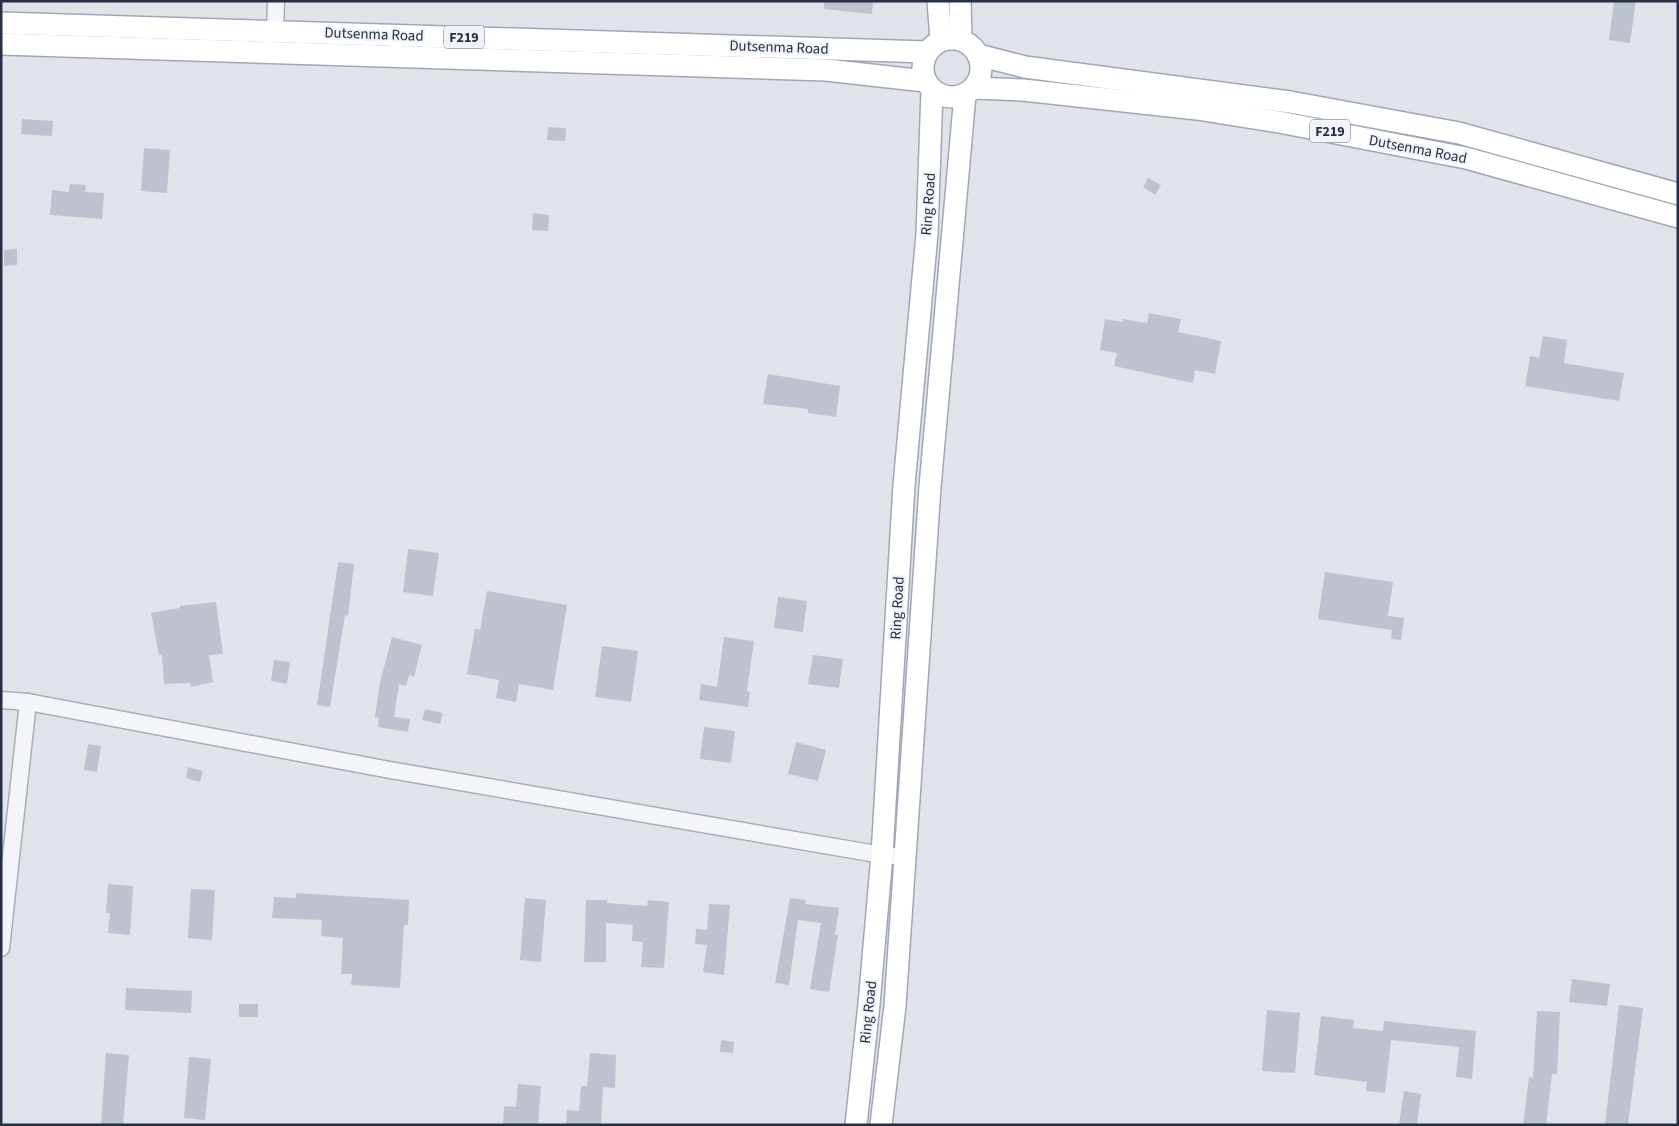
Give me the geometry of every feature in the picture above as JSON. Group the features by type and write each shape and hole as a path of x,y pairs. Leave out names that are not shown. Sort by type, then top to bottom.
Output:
{"main road":[{"path":"938,1 943,44"},
{"path":"928,86 923,61 943,44 960,1"},
{"name":"Dutsenma Road","path":"1,23 275,31 943,44"},
{"name":"Dutsenma Road","path":"1,44 826,70 928,86"},
{"name":"F219","path":"943,44 971,46 978,55"},
{"name":"Dutsenma Road","path":"978,55 1025,67 1290,102 1459,133 1678,194"},
{"path":"881,1125 895,1006 930,487 969,91 980,78 981,66 978,55"},
{"name":"F219","path":"928,86 942,96 954,98 969,91"},
{"name":"Ring Road","path":"856,1125 882,855 904,485 927,234 928,86"},
{"name":"Dutsenma Road","path":"969,91 1042,92 1197,109 1279,122 1466,158 1678,217"}],"street":[{"path":"275,31 276,1"},
{"path":"1,700 28,702 390,770 882,855 906,857"},
{"path":"1,948 28,702"}],"building":[{"path":"824,1 873,1 872,14 824,9"},
{"path":"1614,1 1636,1 1630,43 1609,40"},
{"path":"22,119 53,121 52,136 21,134"},
{"path":"548,127 566,128 565,141 547,140"},
{"path":"144,148 170,150 167,193 141,191"},
{"path":"1148,178 1161,185 1155,195 1143,187"},
{"path":"70,184 86,185 85,192 104,193 102,219 50,215 52,190 69,192"},
{"path":"533,213 549,215 548,231 532,230"},
{"path":"17,249 17,265 4,266 4,250"},
{"path":"1149,313 1181,319 1178,332 1221,341 1215,374 1195,370 1193,383 1114,366 1117,353 1100,350 1105,319 1123,322 1123,319 1147,323"},
{"path":"1543,336 1567,340 1564,363 1624,373 1619,401 1525,386 1530,356 1539,358"},
{"path":"768,374 840,386 836,417 808,413 808,409 763,404"},
{"path":"408,549 439,553 433,596 403,592"},
{"path":"338,562 354,564 348,616 345,615 330,707 317,705"},
{"path":"1325,572 1393,582 1388,616 1404,618 1401,640 1391,639 1392,630 1318,619"},
{"path":"487,591 567,605 553,690 519,684 516,702 496,698 499,680 467,674 475,629 480,630"},
{"path":"778,597 807,601 803,632 774,628"},
{"path":"216,602 223,654 209,655 213,682 191,687 190,683 164,684 162,655 159,655 151,613 180,608 180,606"},
{"path":"392,637 422,645 414,677 409,675 406,686 399,684 394,717 410,719 408,732 378,727 379,718 375,717 380,682"},
{"path":"724,637 754,641 747,691 750,692 748,707 699,700 701,684 717,687"},
{"path":"602,646 638,651 631,702 595,697"},
{"path":"813,655 843,659 839,688 808,684"},
{"path":"274,660 290,662 287,684 271,681"},
{"path":"425,709 443,713 440,724 422,720"},
{"path":"704,727 735,731 731,763 700,759"},
{"path":"796,742 826,750 818,781 788,774"},
{"path":"88,744 101,746 97,772 84,770"},
{"path":"188,767 203,771 200,782 186,778"},
{"path":"108,884 133,886 130,935 108,933 110,913 106,913"},
{"path":"191,889 215,890 212,940 188,938"},
{"path":"296,893 409,900 408,925 404,925 400,988 351,985 352,974 341,974 343,938 321,936 322,920 272,918 274,897 296,898"},
{"path":"525,898 546,900 541,962 520,960"},
{"path":"790,898 806,900 805,904 839,908 835,935 838,935 829,992 810,989 821,923 798,920 789,985 775,983"},
{"path":"586,900 607,900 607,903 647,906 648,900 669,902 664,968 641,967 643,942 632,941 633,925 606,923 606,962 584,962"},
{"path":"709,904 730,905 724,975 703,972 707,945 695,944 696,929 707,930"},
{"path":"1572,979 1610,984 1607,1006 1569,1002"},
{"path":"126,988 192,991 191,1013 125,1010"},
{"path":"239,1004 258,1004 258,1017 239,1017"},
{"path":"1619,1005 1643,1008 1628,1125 1605,1125"},
{"path":"1267,1010 1300,1013 1295,1073 1262,1071"},
{"path":"1537,1011 1560,1012 1557,1074 1552,1074 1546,1125 1523,1125 1529,1077 1533,1078"},
{"path":"1321,1016 1354,1020 1353,1028 1383,1031 1384,1021 1476,1031 1472,1079 1456,1077 1459,1047 1391,1040 1385,1093 1366,1091 1367,1082 1314,1075"},
{"path":"721,1040 734,1042 733,1053 720,1052"},
{"path":"106,1053 129,1055 123,1125 101,1124"},
{"path":"590,1053 616,1055 615,1088 603,1087 601,1125 566,1125 567,1110 579,1111 581,1086 587,1086"},
{"path":"189,1057 211,1059 205,1120 184,1118"},
{"path":"518,1084 541,1086 538,1125 503,1125 504,1106 516,1107"},
{"path":"1404,1091 1421,1094 1417,1125 1399,1125"}]}
